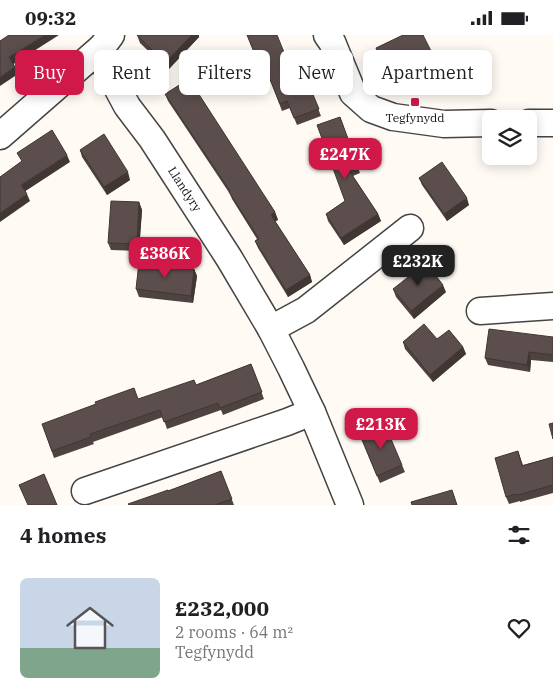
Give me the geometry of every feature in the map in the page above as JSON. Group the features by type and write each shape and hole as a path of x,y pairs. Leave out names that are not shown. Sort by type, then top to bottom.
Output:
{"street":[{"path":"336,37 353,93 371,109 393,117 435,123 482,123"},
{"name":"Llandyry","path":"0,136 106,41"},
{"name":"Llandyry","path":"106,41 105,65 127,106 152,139 229,258 271,329 312,412 350,505"},
{"path":"537,123 553,123"},
{"path":"271,329 306,310 410,228"},
{"path":"480,311 553,306"},
{"path":"86,491 312,412"}],"building":[{"path":"9,35 45,35 20,50 15,50 15,53 9,57 15,67 0,77 0,41"},
{"path":"137,35 192,35 169,59 169,50 152,50"},
{"path":"247,35 277,35 283,50 280,50 280,95 313,95 319,109 294,118 287,101 280,104 270,79 270,50 253,50"},
{"path":"403,35 423,35 430,50 377,50 376,48"},
{"path":"179,85 179,95 199,95 275,212 271,215 310,275 286,290 255,241 259,239 230,191 166,95 169,95 169,92"},
{"path":"340,117 358,166 348,169 378,214 341,238 326,214 345,201 317,125"},
{"path":"52,130 67,155 21,185 27,194 0,213 0,177 22,161 17,153"},
{"path":"104,134 128,172 104,187 80,150"},
{"path":"442,162 467,198 444,214 419,178"},
{"path":"111,201 139,202 137,244 108,243"},
{"path":"139,262 194,269 191,296 136,289"},
{"path":"426,263 443,285 411,311 393,289"},
{"path":"424,324 437,339 449,330 463,347 430,375 403,342"},
{"path":"489,329 553,337 553,355 529,352 527,365 485,358"},
{"path":"251,364 262,392 220,408 218,403 164,422 160,410 90,434 91,437 52,451 42,424 134,388 138,399 194,380 196,385"},
{"path":"553,423 553,439 549,424"},
{"path":"385,425 402,465 377,476 360,435"},
{"path":"518,451 522,466 553,457 553,485 506,497 495,458"},
{"path":"221,471 232,499 215,505 128,504 168,491"},
{"path":"44,474 57,505 28,505 19,485"},
{"path":"452,490 457,505 412,505 411,502"}],"place":[{"name":"Tegfynydd","path":"415,102"}]}
